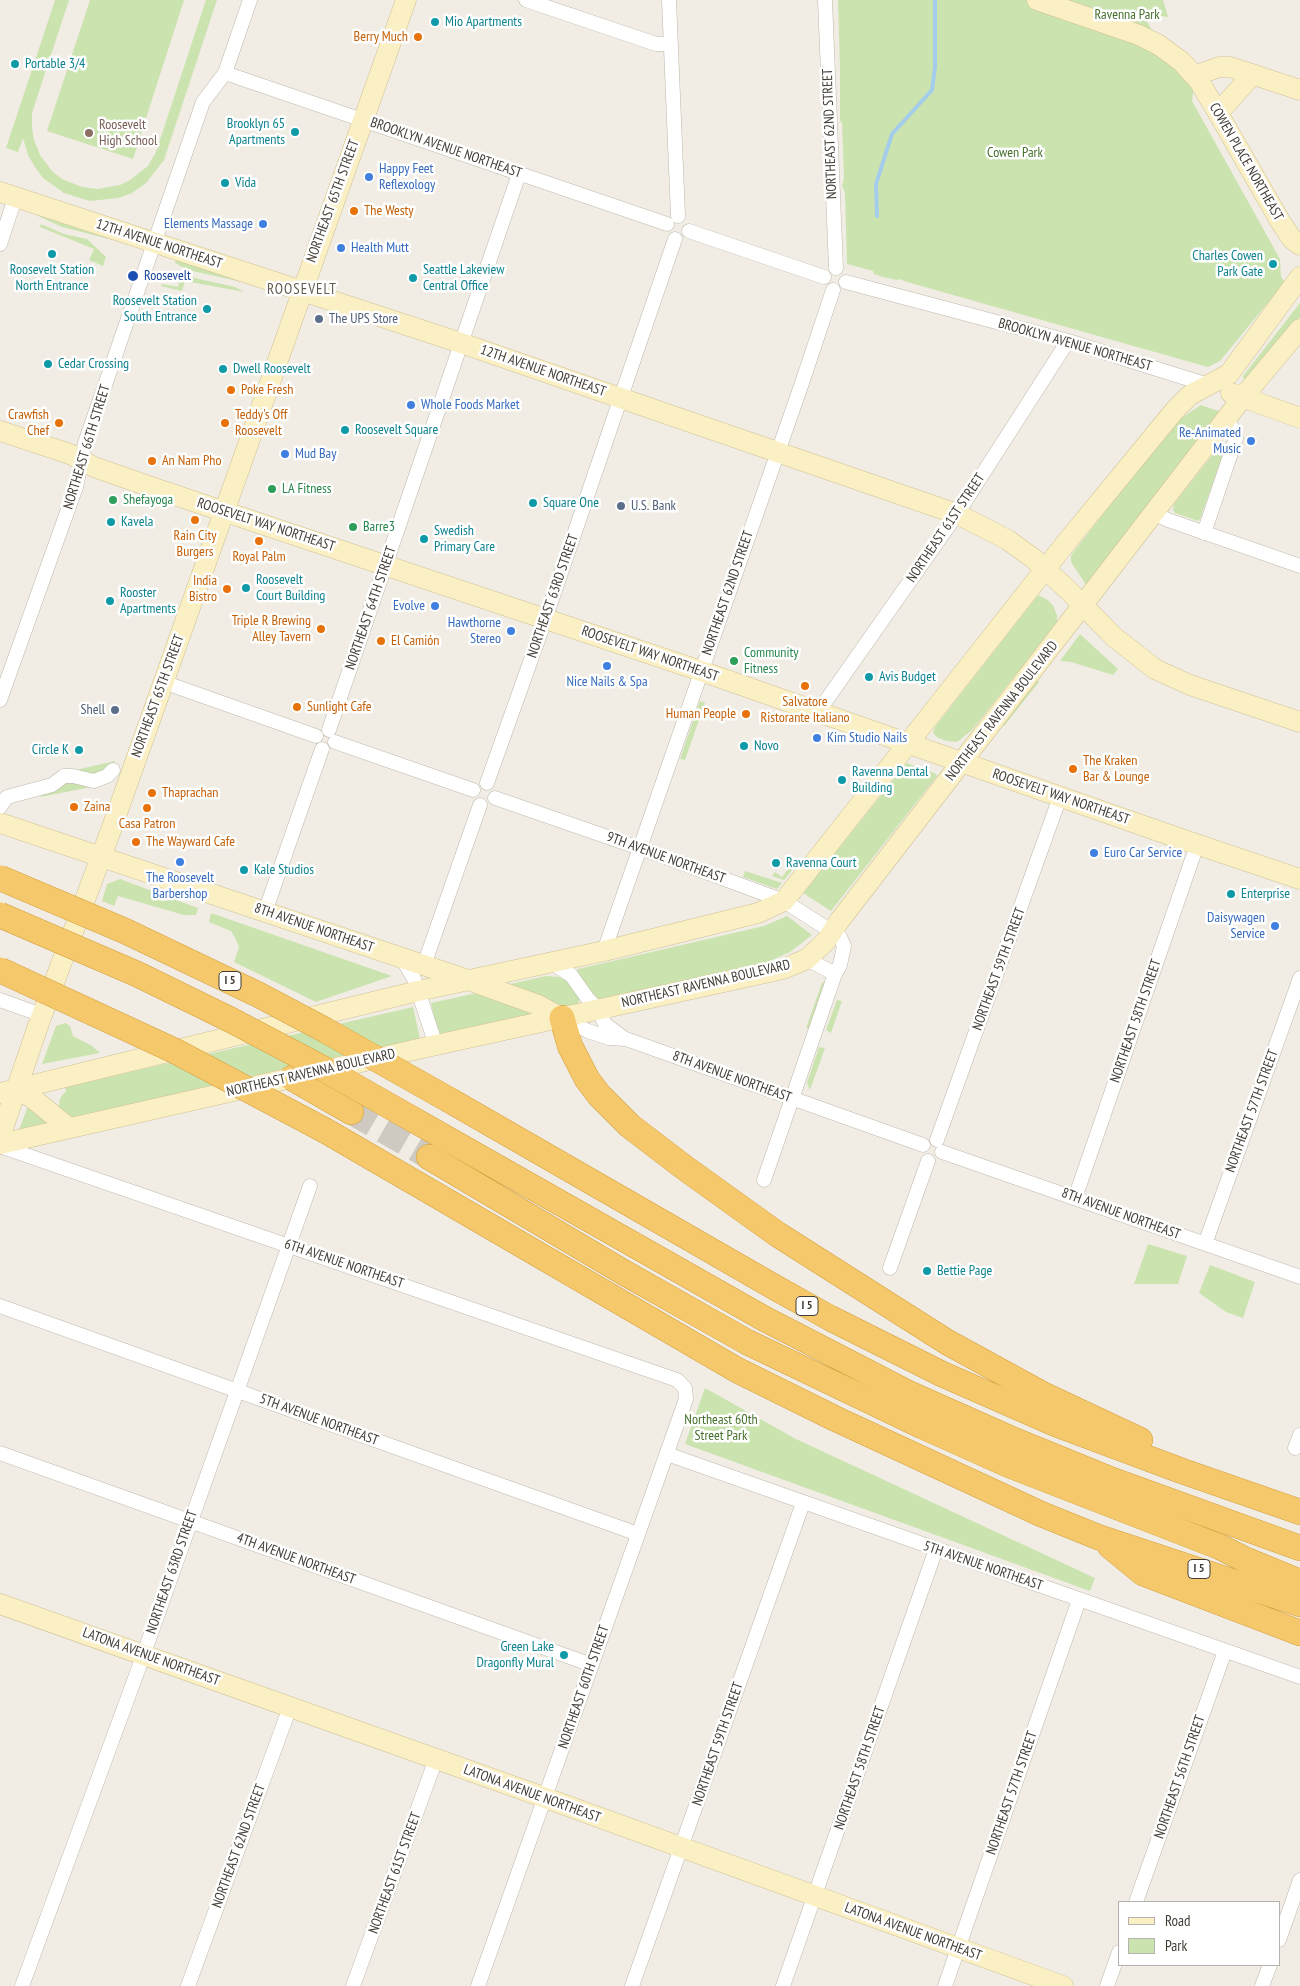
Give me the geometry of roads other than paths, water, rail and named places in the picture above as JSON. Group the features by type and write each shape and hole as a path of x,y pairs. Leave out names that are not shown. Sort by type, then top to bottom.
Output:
{"highway":[{"name":"I 5","path":"0,878 125,930 251,991 325,1030 776,1288 878,1343 942,1374 1040,1417 1182,1471 1300,1512"},
{"path":"0,915 200,1004 324,1069 763,1318 902,1390 1009,1438 1112,1480 1300,1548"},
{"name":"I 5","path":"0,970 175,1051 326,1131 737,1370 887,1444 1041,1514 1098,1537 1300,1604"},
{"path":"562,1018 570,1046 587,1079 600,1095 630,1126 684,1168 777,1234 939,1336 1042,1394 1136,1437 1182,1471"},
{"path":"292,1078 351,1112"},
{"path":"428,1157 623,1272 748,1342 922,1426 1009,1465 1220,1547 1300,1582"},
{"path":"1098,1537 1143,1573 1300,1633"},
{"path":"1220,1547 1248,1553 1300,1571"}],"main road":[{"name":"NORTHEAST 65TH STREET","path":"0,1137 8,1092 42,1015 101,857 362,119 406,0"},
{"name":"COWEN PLACE NORTHEAST","path":"1037,0 1118,27 1159,45 1182,62 1195,76 1218,113 1280,221 1292,239 1300,245"},
{"path":"1195,76 1219,67 1230,67 1300,90"},
{"path":"1218,113 1252,74"},
{"name":"12TH AVENUE NORTHEAST","path":"8,195 461,343 957,514 1008,540 1046,569 1114,637 1155,669 1190,685 1300,722"},
{"path":"8,1092 418,991 604,951 758,913 784,901 1046,569 1175,410 1190,395 1229,374 1300,278"},
{"name":"NORTHEAST RAVENNA BOULEVARD","path":"0,1145 63,1123 292,1078 783,969 807,959 826,941 961,762 1155,514 1243,397 1300,329"},
{"name":"BROOKLYN AVENUE NORTHEAST","path":"1208,384 1300,418"},
{"name":"ROOSEVELT WAY NORTHEAST","path":"0,431 70,454 94,467 701,671 1197,845 1300,879"},
{"name":"8TH AVENUE NORTHEAST","path":"0,823 471,981 538,1005 562,1018"},
{"path":"63,1123 51,1104 52,1096 56,1089 68,1078"},
{"path":"8,1092 31,1097 63,1123"},
{"name":"LATONA AVENUE NORTHEAST","path":"0,1604 545,1798 1063,1986"}],"street":[{"name":"NORTHEAST 66TH STREET","path":"0,700 76,487 85,443 203,102 225,74 250,0"},
{"path":"526,0 656,44 670,44"},
{"path":"669,0 673,220 668,232 675,239 684,238 689,231 688,221 673,220"},
{"name":"NORTHEAST 62ND STREET","path":"825,0 836,268"},
{"name":"BROOKLYN AVENUE NORTHEAST","path":"225,74 362,119 519,174 673,220"},
{"name":"NORTHEAST 64TH STREET","path":"332,736 386,565 519,174"},
{"path":"0,244 8,195"},
{"path":"689,231 824,277"},
{"name":"NORTHEAST 63RD STREET","path":"487,782 675,239"},
{"path":"836,268 844,272 846,282 842,288 833,290 825,285 824,277 830,269 836,268"},
{"name":"BROOKLYN AVENUE NORTHEAST","path":"846,282 1068,341 1208,384"},
{"name":"NORTHEAST 62ND STREET","path":"604,951 833,290"},
{"name":"NORTHEAST 61ST STREET","path":"818,712 957,514 1068,341"},
{"path":"1204,533 1236,438 1228,418"},
{"path":"1155,514 1300,566"},
{"path":"163,682 316,736"},
{"path":"332,736 331,748 322,749 316,744 316,736 321,730 332,736 472,790"},
{"path":"266,912 322,749"},
{"path":"0,807 7,797 52,785 60,778 69,776 92,781 99,780 113,770"},
{"path":"487,782 495,790 495,798 489,804 480,805 472,798 472,790 480,783 487,782"},
{"name":"NORTHEAST 59TH STREET","path":"939,1146 1060,797"},
{"name":"9TH AVENUE NORTHEAST","path":"495,798 640,848 784,901 832,931"},
{"path":"424,965 480,805"},
{"name":"NORTHEAST 58TH STREET","path":"1075,1198 1197,845"},
{"path":"764,1180 835,974 840,966 844,946 840,937 832,931"},
{"path":"402,958 414,978 436,1045"},
{"path":"807,959 835,974"},
{"name":"8TH AVENUE NORTHEAST","path":"552,963 571,975 598,1010 605,1024 626,1039 923,1145"},
{"name":"NORTHEAST 57TH STREET","path":"1205,1244 1300,978"},
{"path":"0,1000 42,1015"},
{"name":"8TH AVENUE NORTHEAST","path":"562,1018 588,1031 609,1038 626,1039"},
{"path":"929,1139 939,1146 936,1160 928,1161 922,1153 923,1145 929,1139"},
{"name":"6TH AVENUE NORTHEAST","path":"0,1145 677,1380 685,1388"},
{"name":"8TH AVENUE NORTHEAST","path":"939,1146 1075,1198 1300,1277"},
{"path":"890,1268 928,1161"},
{"name":"NORTHEAST 63RD STREET","path":"22,1986 143,1655 310,1186"},
{"name":"5TH AVENUE NORTHEAST","path":"0,1306 638,1534"},
{"name":"NORTHEAST 60TH STREET","path":"478,1986 667,1454 686,1399 685,1388"},
{"path":"1295,1448 1300,1435"},
{"name":"4TH AVENUE NORTHEAST","path":"0,1453 592,1665"},
{"name":"5TH AVENUE NORTHEAST","path":"667,1454 1300,1677"},
{"name":"NORTHEAST 59TH STREET","path":"632,1986 803,1503"},
{"name":"NORTHEAST 58TH STREET","path":"784,1986 936,1549"},
{"name":"NORTHEAST 57TH STREET","path":"945,1986 1079,1600"},
{"name":"NORTHEAST 56TH STREET","path":"1136,1901 1225,1651"},
{"name":"NORTHEAST 62ND STREET","path":"188,1986 290,1707"},
{"name":"NORTHEAST 61ST STREET","path":"353,1986 436,1759"},
{"path":"1280,1937 1300,1880"},
{"path":"1107,1986 1118,1955"},
{"path":"1262,1986 1270,1966"}],"waterway":[{"path":"877,216 876,184 892,134 932,90 935,67 935,0"}],"tunnel":[{"path":"351,1112 429,1157"}],"place":[{"name":"Mio Apartments","path":"435,22"},
{"name":"Berry Much","path":"418,37"},
{"name":"Portable 3/4","path":"15,64"},
{"name":"Brooklyn 65 Apartments","path":"295,132"},
{"name":"Roosevelt High School","path":"89,133"},
{"name":"Happy Feet Reflexology","path":"369,177"},
{"name":"Vida","path":"225,183"},
{"name":"The Westy","path":"354,211"},
{"name":"Elements Massage","path":"263,224"},
{"name":"Health Mutt","path":"341,248"},
{"name":"Roosevelt Station North Entrance","path":"52,254"},
{"name":"Charles Cowen Park Gate","path":"1273,264"},
{"name":"Roosevelt","path":"133,276"},
{"name":"Seattle Lakeview Central Office","path":"413,278"},
{"name":"Roosevelt Station South Entrance","path":"207,309"},
{"name":"The UPS Store","path":"319,319"},
{"name":"Cedar Crossing","path":"48,364"},
{"name":"Dwell Roosevelt","path":"223,369"},
{"name":"Poke Fresh","path":"231,390"},
{"name":"Whole Foods Market","path":"411,405"},
{"name":"Crawfish Chef","path":"59,423"},
{"name":"Teddy's Off Roosevelt","path":"225,423"},
{"name":"Roosevelt Square","path":"345,430"},
{"name":"Re-Animated Music","path":"1251,441"},
{"name":"Mud Bay","path":"285,454"},
{"name":"An Nam Pho","path":"152,461"},
{"name":"LA Fitness","path":"272,489"},
{"name":"Shefayoga","path":"113,500"},
{"name":"Square One","path":"533,503"},
{"name":"U.S. Bank","path":"621,506"},
{"name":"Rain City Burgers","path":"195,520"},
{"name":"Kavela","path":"111,522"},
{"name":"Barre3","path":"353,527"},
{"name":"Swedish Primary Care","path":"424,539"},
{"name":"Royal Palm","path":"259,541"},
{"name":"Roosevelt Court Building","path":"246,588"},
{"name":"India Bistro","path":"227,589"},
{"name":"Rooster Apartments","path":"110,601"},
{"name":"Evolve","path":"435,606"},
{"name":"Triple R Brewing Alley Tavern","path":"321,629"},
{"name":"Hawthorne Stereo","path":"511,631"},
{"name":"El Camión","path":"381,641"},
{"name":"Community Fitness","path":"734,661"},
{"name":"Nice Nails & Spa","path":"607,666"},
{"name":"Avis Budget","path":"869,677"},
{"name":"Salvatore Ristorante Italiano","path":"805,686"},
{"name":"Sunlight Cafe","path":"297,707"},
{"name":"Shell","path":"115,710"},
{"name":"Human People","path":"746,714"},
{"name":"Kim Studio Nails","path":"817,738"},
{"name":"Novo","path":"744,746"},
{"name":"Circle K","path":"79,750"},
{"name":"The Kraken Bar & Lounge","path":"1073,769"},
{"name":"Ravenna Dental Building","path":"842,780"},
{"name":"Thaprachan","path":"152,793"},
{"name":"Zaina","path":"74,807"},
{"name":"Casa Patron","path":"147,808"},
{"name":"The Wayward Cafe","path":"136,842"},
{"name":"Euro Car Service","path":"1094,853"},
{"name":"The Roosevelt Barbershop","path":"180,862"},
{"name":"Ravenna Court","path":"776,863"},
{"name":"Kale Studios","path":"244,870"},
{"name":"Enterprise","path":"1231,894"},
{"name":"Daisywagen Service","path":"1275,926"},
{"name":"Bettie Page","path":"927,1271"},
{"name":"Green Lake Dragonfly Mural","path":"564,1655"}],"district":[{"name":"ROOSEVELT","path":"302,290"}],"park label":[{"name":"Ravenna Park","path":"1127,15"},
{"name":"Cowen Park","path":"1015,153"},
{"name":"Northeast 60th Street Park","path":"721,1428"}]}
